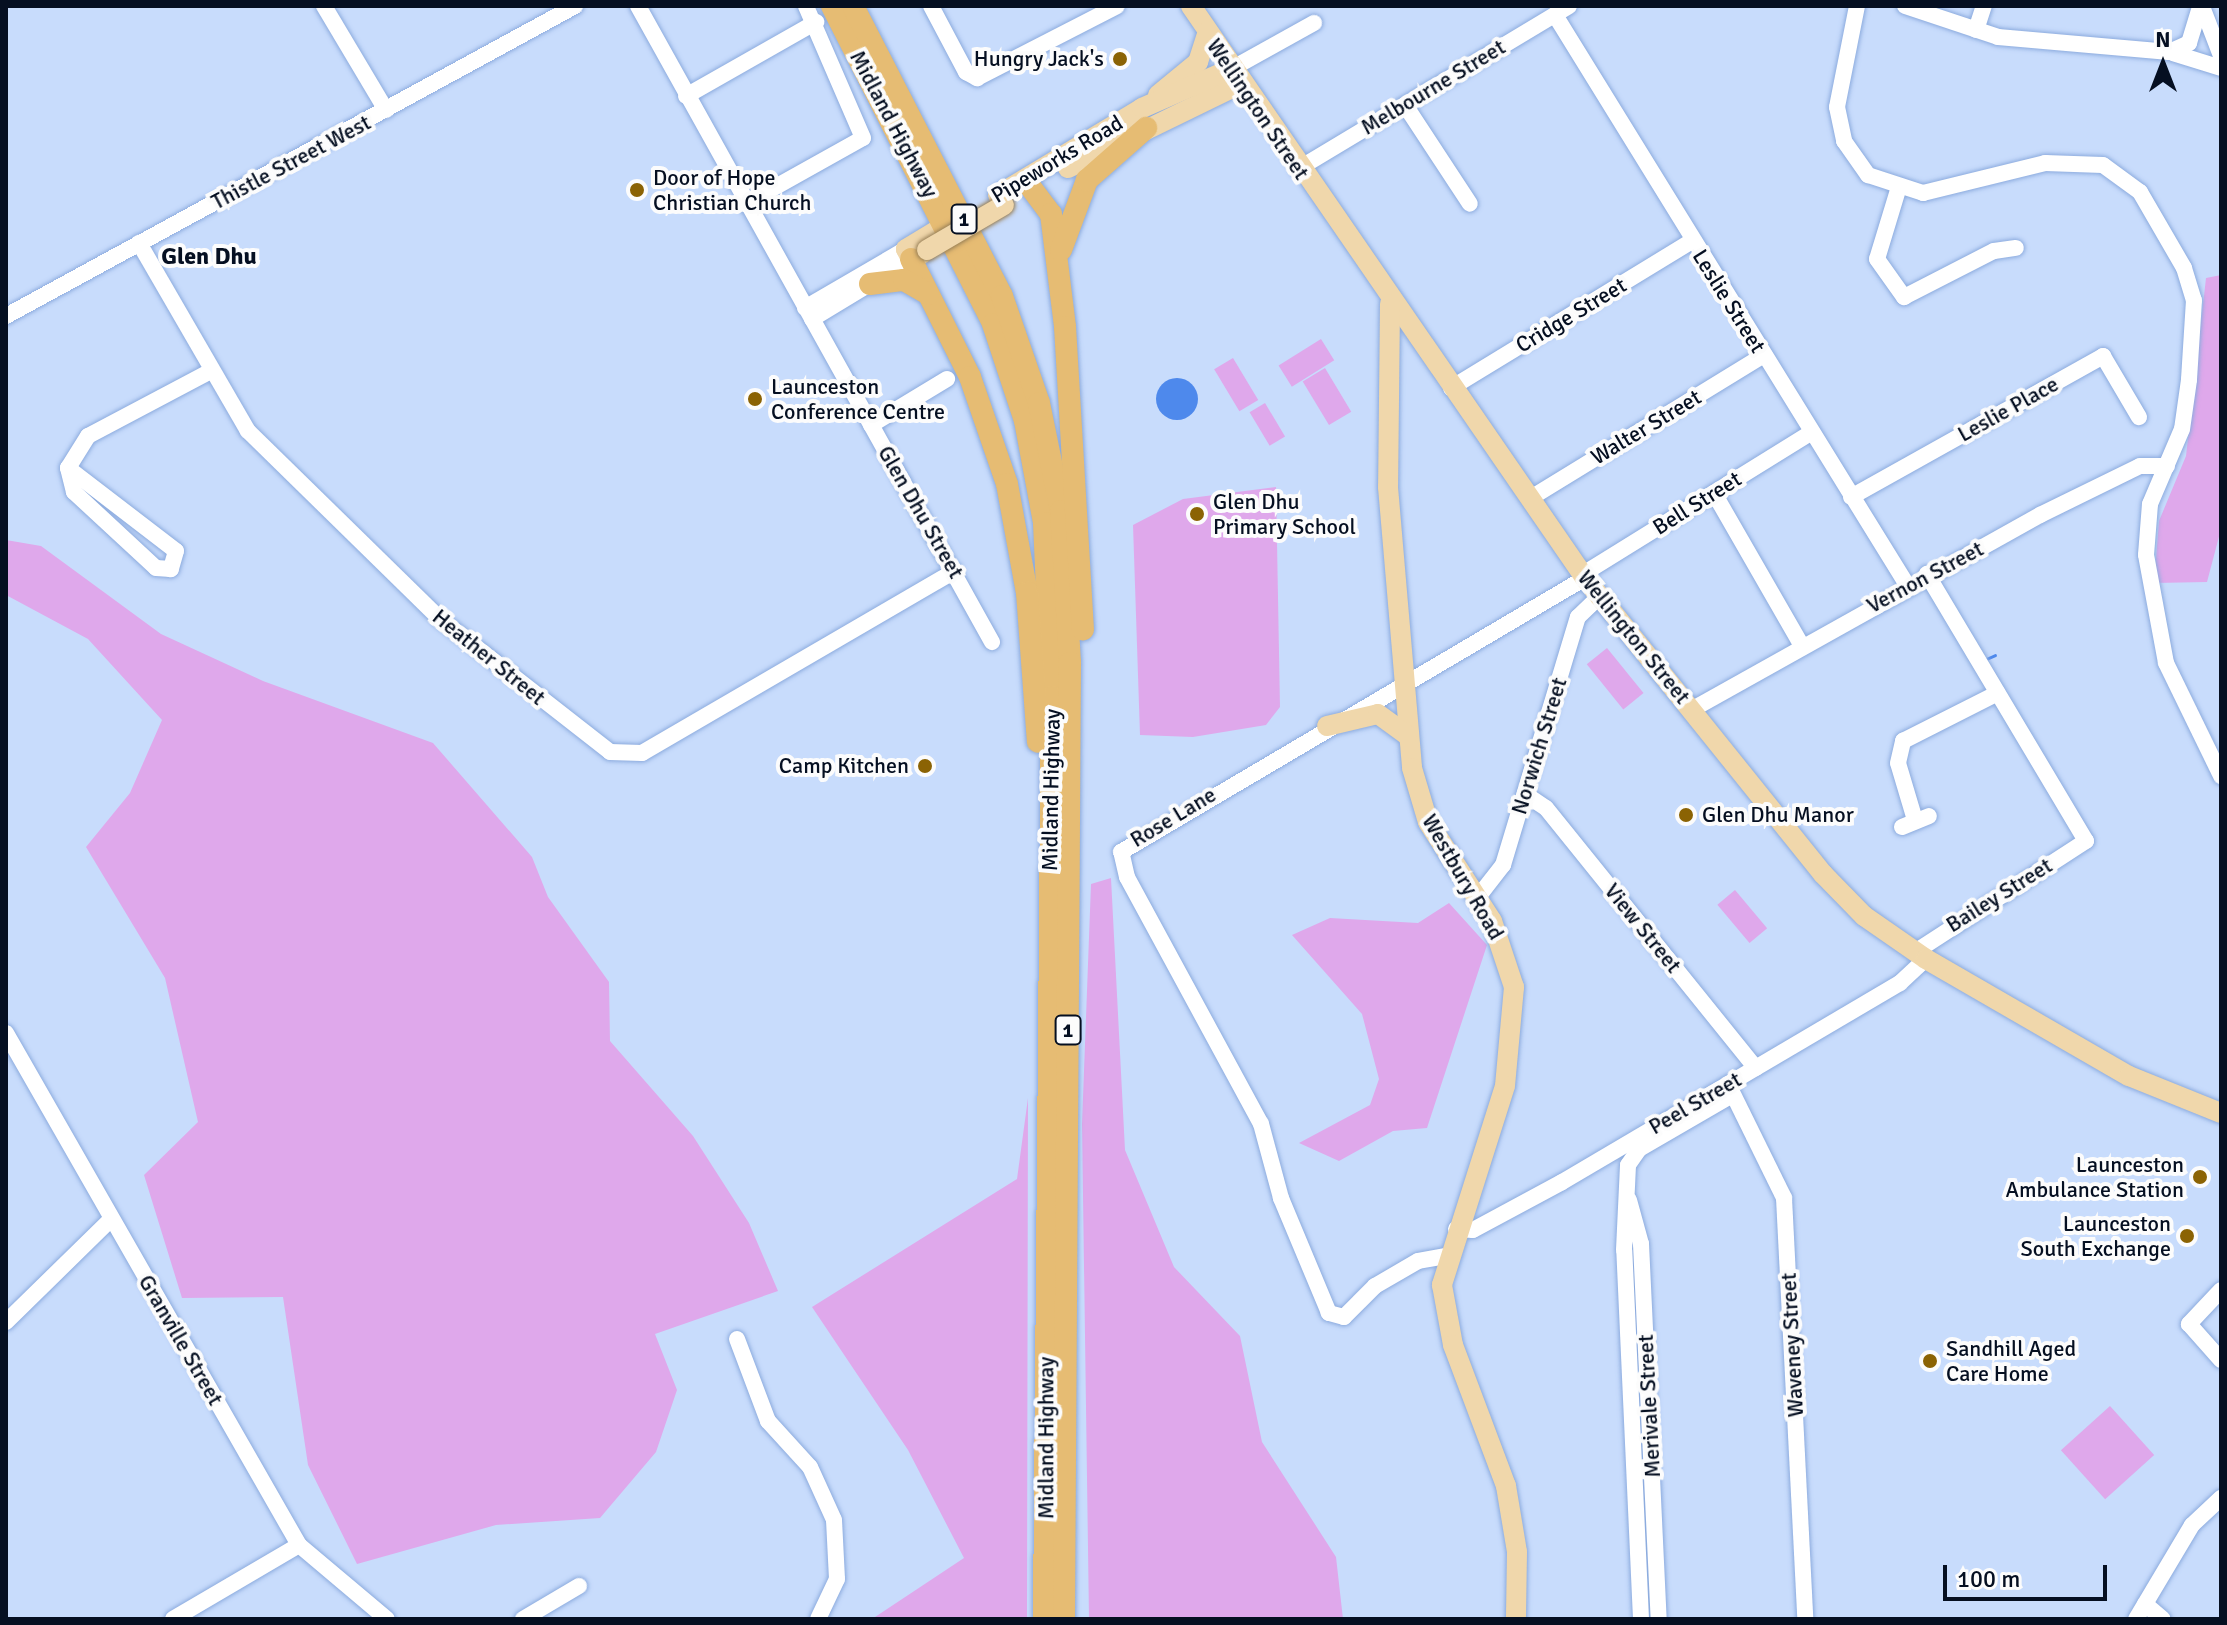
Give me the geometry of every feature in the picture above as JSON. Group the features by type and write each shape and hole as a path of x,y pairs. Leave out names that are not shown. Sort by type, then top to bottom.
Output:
{"highway":[{"name":"Midland Highway","path":"832,6 981,296 1025,421 1044,523 1051,631 1044,1619"},
{"name":"Midland Highway","path":"853,6 1002,296 1049,442 1069,611 1064,1619"},
{"path":"1060,288 1064,234 1078,194 1141,116"},
{"path":"1032,189 1049,207 1060,288 1084,574 1069,994"},
{"path":"916,249 931,298 984,413 1022,555 1048,939"},
{"path":"870,284 904,280 931,298"}],"main road":[{"name":"Wellington Street","path":"1191,6 1390,304 1584,576 1823,874 1920,955 2129,1076 2221,1113"},
{"path":"1141,116 1198,62 1208,32"},
{"name":"Pipeworks Road","path":"916,249 1141,116 1236,76"},
{"name":"Pipeworks Road","path":"916,249 939,229 1032,189 1141,116"},
{"name":"Westbury Road","path":"1390,304 1388,487 1407,735 1428,822 1478,897 1506,954 1516,1023 1505,1086 1446,1256 1448,1328 1513,1518 1516,1619"},
{"path":"1327,726 1378,714 1407,735"}],"street":[{"path":"324,6 386,110"},
{"name":"Thistle Street West","path":"6,316 575,6"},
{"name":"Glen Dhu Street","path":"638,6 745,204 955,571 992,642"},
{"path":"745,204 863,138 816,22 806,6"},
{"path":"931,6 966,72 977,78 1117,6"},
{"path":"1857,6 1840,68 1841,131 1862,169 1898,190 1938,191 2073,160 2103,165 2140,192 2170,239 2194,300 2182,429 2146,520 2150,594 2166,663 2221,776"},
{"path":"1905,6 1976,30 2169,52 2221,68"},
{"path":"1976,30 1982,6"},
{"path":"2169,52 2189,43 2201,6"},
{"path":"2201,6 2221,56"},
{"name":"Melbourne Street","path":"1298,169 1562,10"},
{"name":"Leslie Street","path":"1562,10 1692,241 1907,585"},
{"path":"686,96 816,22"},
{"name":"Pipeworks Road","path":"1236,76 1314,23"},
{"path":"1405,105 1470,204"},
{"path":"1898,190 1877,259 1904,297 1994,251 2016,248"},
{"name":"Cridge Street","path":"1451,388 1692,241"},
{"name":"Heather Street","path":"139,243 248,431 422,603 621,756 642,753 955,571"},
{"name":"Pipeworks Road","path":"809,313 870,284 916,249"},
{"name":"Pipeworks Road","path":"809,313 916,249"},
{"name":"Walter Street","path":"1529,499 1764,355"},
{"name":"Leslie Place","path":"1851,497 2103,356 2139,417"},
{"path":"68,468 172,548 175,564 156,568 74,492 68,468 88,436 211,371"},
{"path":"871,425 947,379"},
{"name":"Bell Street","path":"1584,576 1812,432"},
{"name":"Vernon Street","path":"1691,710 1927,574 2140,466 2167,466"},
{"path":"1714,493 1802,646"},
{"path":"1915,821 1898,763 1903,741 1998,693 1927,574"},
{"name":"Rose Lane","path":"1446,1256 1393,1275 1344,1317 1329,1313 1281,1198 1261,1124 1120,857 1133,840 1327,726 1402,686 1584,576"},
{"name":"Norwich Street","path":"1478,897 1499,875 1578,617 1600,596"},
{"name":"Bailey Street","path":"1920,955 2086,841 1998,693"},
{"name":"View Street","path":"1525,794 1546,808 1756,1068"},
{"name":"Peel Street","path":"1456,1229 1491,1221 1730,1089 1756,1068 1912,975 1920,955"},
{"name":"Granville Street","path":"6,1033 299,1545 387,1619"},
{"name":"Merivale Street","path":"1641,1619 1627,1194 1634,1153 1730,1089"},
{"name":"Waveney Street","path":"1730,1089 1784,1198 1805,1619"},
{"name":"Merivale Street","path":"1627,1194 1641,1244 1659,1619"},
{"path":"6,1322 111,1219"},
{"path":"2221,1290 2189,1324 2221,1360"},
{"path":"737,1339 768,1421 810,1467 834,1520 837,1579 818,1619"},
{"path":"2163,1619 2140,1612 2192,1525 2221,1498"},
{"path":"173,1619 299,1545"},
{"path":"523,1619 579,1586"}],"shaded area":[{"path":"2221,275 2221,529 2207,582 2154,583 2159,521 2186,456 2206,278"},
{"path":"1321,339 1334,360 1292,387 1279,365"},
{"path":"1233,358 1258,400 1239,411 1214,369"},
{"path":"1325,368 1351,412 1329,425 1303,381"},
{"path":"1265,403 1285,436 1270,446 1250,412"},
{"path":"1276,487 1280,707 1266,725 1193,737 1140,735 1133,525 1183,499"},
{"path":"6,540 41,546 161,634 263,681 433,743 532,857 548,897 609,982 610,1041 693,1136 749,1223 778,1291 655,1334 677,1390 656,1452 600,1518 496,1525 357,1564 308,1465 283,1297 182,1298 144,1175 198,1122 165,978 86,847 130,793 162,720 88,639 6,595"},
{"path":"1607,648 1644,693 1623,709 1587,664"},
{"path":"1111,878 1125,1150 1174,1267 1240,1336 1262,1442 1336,1557 1343,1619 1089,1619 1082,1124 1091,884"},
{"path":"1735,890 1767,928 1750,943 1717,905"},
{"path":"1449,903 1487,945 1427,1128 1393,1131 1339,1161 1299,1143 1370,1105 1379,1079 1362,1014 1292,935 1330,918 1418,923"},
{"path":"1028,1098 1027,1619 872,1619 964,1558 908,1450 812,1307 1017,1179"},
{"path":"2110,1406 2154,1455 2105,1499 2061,1450"}],"water":[{"path":"1177,378 1192,384 1198,399 1192,414 1177,420 1162,414 1156,399 1162,384"}],"waterway":[{"path":"1984,660 1995,655"}],"place":[{"name":"Hungry Jack's","path":"1120,59"},
{"name":"Door of Hope Christian Church","path":"637,190"},
{"name":"Launceston Conference Centre","path":"755,399"},
{"name":"Glen Dhu Primary School","path":"1197,514"},
{"name":"Camp Kitchen","path":"925,766"},
{"name":"Glen Dhu Manor","path":"1686,815"},
{"name":"Launceston Ambulance Station","path":"2200,1177"},
{"name":"Launceston South Exchange","path":"2187,1236"},
{"name":"Sandhill Aged Care Home","path":"1930,1361"}],"district":[{"name":"Glen Dhu","path":"209,257"}]}
